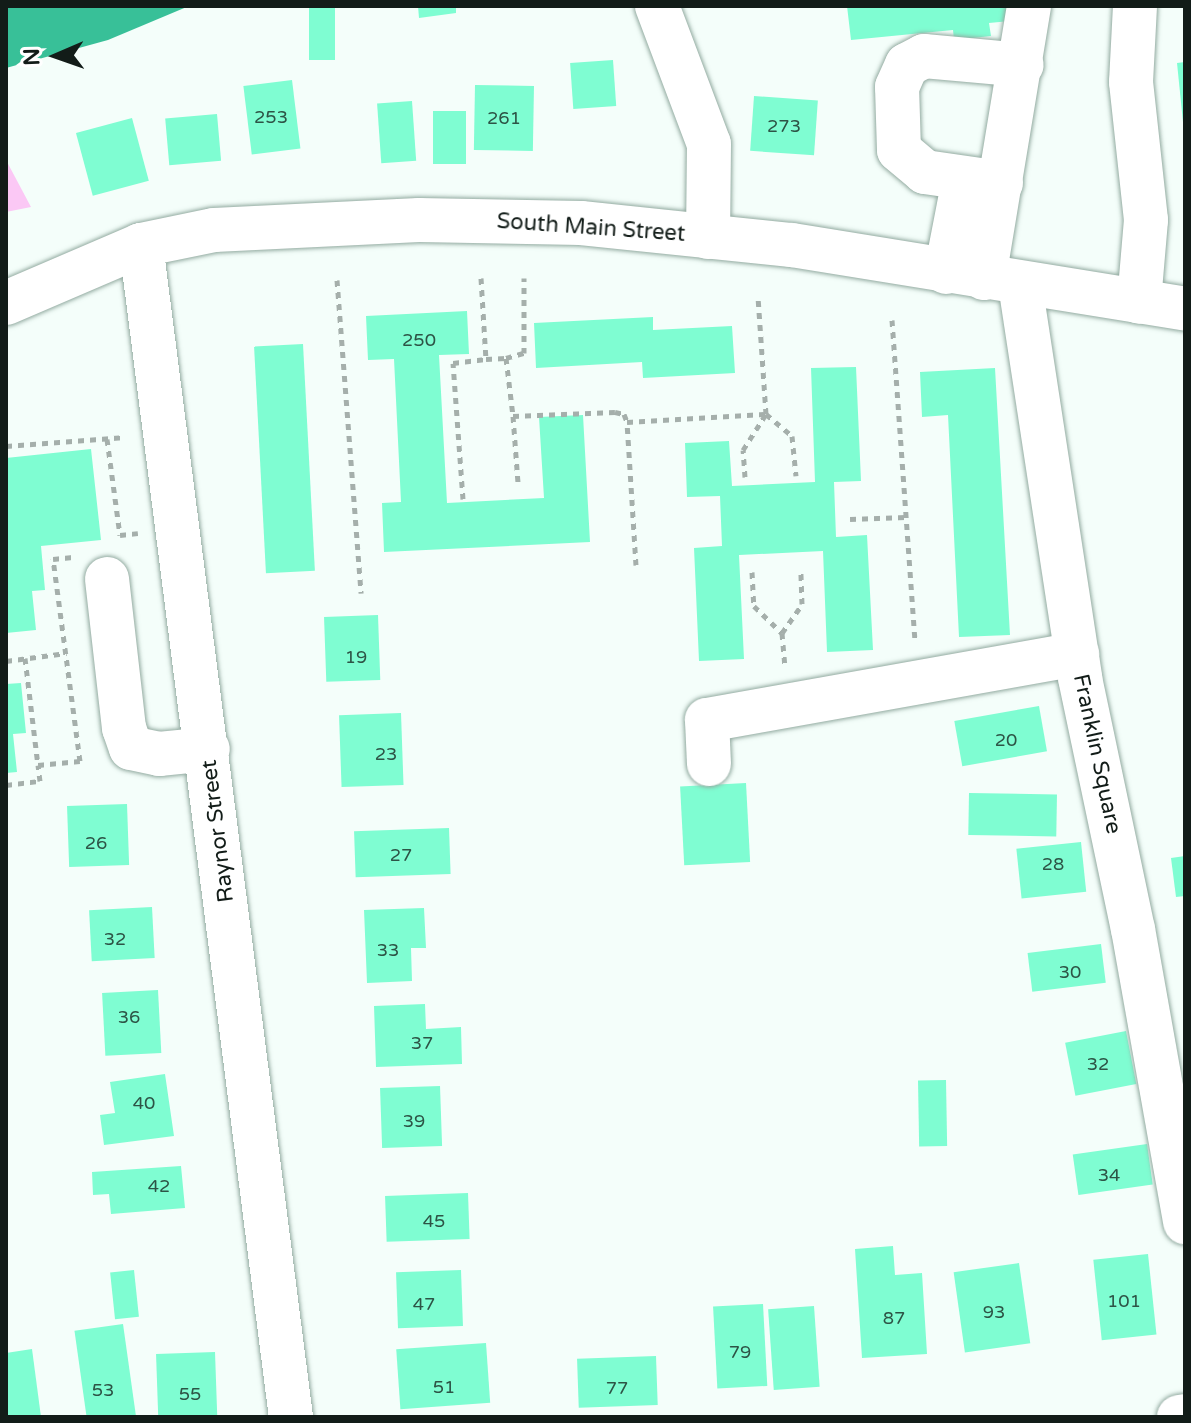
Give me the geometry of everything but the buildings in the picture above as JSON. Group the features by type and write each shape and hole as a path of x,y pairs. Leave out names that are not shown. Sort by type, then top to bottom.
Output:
{"street":[{"path":"657,6 709,144 708,237"},
{"name":"Franklin Square","path":"1029,6 1022,65 983,181 983,278 1077,654 1133,929 1185,1222"},
{"path":"1135,6 1131,82 1146,220 1139,302"},
{"path":"983,181 925,172 899,150 897,87 907,65 924,56 1022,65"},
{"name":"South Main Street","path":"6,303 141,245 214,230 419,220 581,223 708,237 1185,309"},
{"name":"Raynor Street","path":"141,245 208,749 291,1417"},
{"path":"99,560 124,728 131,748 159,754 208,749"},
{"path":"709,764 707,720 1077,654"},
{"path":"1179,1417 1185,1416"}],"path":[{"path":"481,278 486,359"},
{"path":"463,499 453,363 506,358 524,353 524,278"},
{"path":"337,280 361,593"},
{"path":"745,477 743,450 766,414 758,298"},
{"path":"892,320 916,649"},
{"path":"506,358 518,483"},
{"path":"513,416 624,414 636,565"},
{"path":"627,422 766,414 792,436 796,476"},
{"path":"6,446 135,436"},
{"path":"107,439 120,535"},
{"path":"850,519 906,517"},
{"path":"38,765 80,761 53,559 99,560 120,535 146,532"},
{"path":"752,572 754,606 782,633"},
{"path":"785,673 782,633 802,604 801,573"},
{"path":"6,661 66,653"},
{"path":"6,785 40,781 25,658"}],"shaded area":[{"path":"6,6 189,6 108,40 6,68"},
{"path":"6,160 31,207 6,212"}]}
